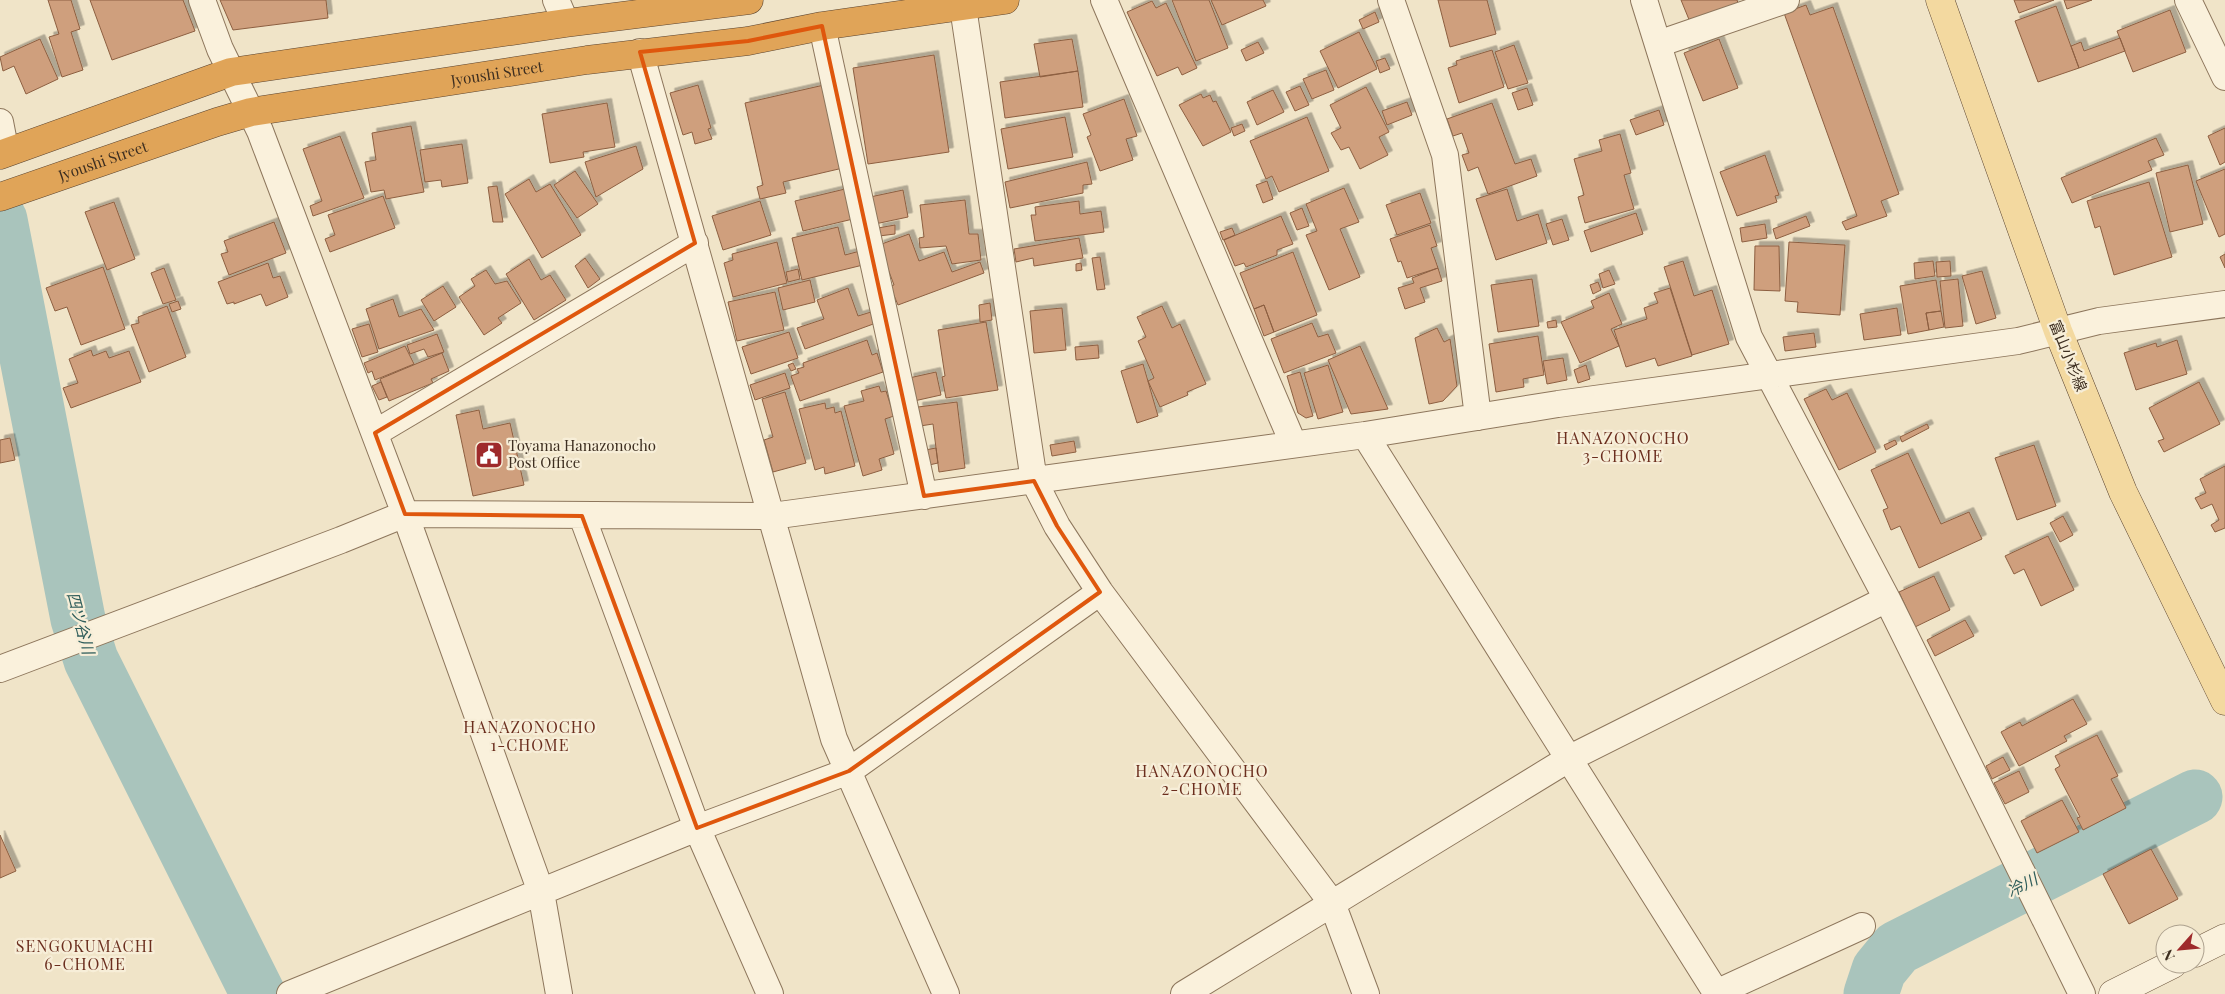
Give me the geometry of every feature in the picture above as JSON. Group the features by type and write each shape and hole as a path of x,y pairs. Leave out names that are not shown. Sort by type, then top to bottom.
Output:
{"highway":[{"path":"3,154 231,72 561,12 749,0"},
{"name":"Jyoushi Street","path":"3,196 216,122 251,112 640,52 748,40 822,26 1005,0"}],"main road":[{"name":"富山小杉線","path":"1940,0 2058,331 2123,492 2225,701"}],"street":[{"path":"202,0 231,72 251,112 374,433 541,892 559,994"},
{"path":"1104,0 1293,444"},
{"path":"1391,0 1444,155 1478,417"},
{"path":"1644,0 1749,337 1887,599 2082,994"},
{"path":"1658,44 1786,0"},
{"path":"2188,0 2225,78"},
{"path":"963,7 1034,481 1058,526 1100,592 1332,903 1366,994"},
{"path":"822,26 924,496"},
{"path":"640,52 834,739 946,994"},
{"path":"0,122 3,154"},
{"path":"374,433 695,243"},
{"path":"0,669 341,540 404,514 772,516 1365,435 1478,417 2018,340 2098,321 2225,304"},
{"path":"1365,435 1570,758 1716,993 1862,926"},
{"path":"582,516 697,828 770,994"},
{"path":"290,994 697,828 849,771 1100,592"},
{"path":"1184,994 1570,758 1887,599"},
{"path":"2205,948 2225,938"},
{"path":"2113,994 2155,973"}],"highlighted area":[{"path":"822,26 924,496 1034,481 1057,526 1100,592 849,771 697,828 582,516 405,514 375,433 695,243 640,52 748,41"}],"building":[{"path":"48,0 71,0 80,29 71,32 83,70 62,77 49,37 59,34"},
{"path":"90,0 183,0 195,31 112,60"},
{"path":"220,0 326,0 328,18 233,30"},
{"path":"1172,0 1209,0 1228,48 1196,61"},
{"path":"1211,0 1263,0 1266,6 1222,25"},
{"path":"1438,0 1487,0 1496,34 1450,47"},
{"path":"1681,0 1737,0 1738,3 1690,22"},
{"path":"2014,0 2054,0 2019,13"},
{"path":"2064,0 2092,0 2067,9"},
{"path":"1152,1 1156,8 1166,3 1197,68 1182,75 1178,67 1157,76 1127,12"},
{"path":"1806,5 1810,15 1833,7 1899,194 1881,201 1887,216 1846,230 1842,222 1857,216 1784,13"},
{"path":"2056,6 2079,68 2038,82 2015,21"},
{"path":"2170,10 2186,52 2133,72 2117,31"},
{"path":"1375,12 1379,22 1363,29 1359,20"},
{"path":"1359,32 1377,69 1338,88 1320,51"},
{"path":"2120,38 2125,51 2079,68 2071,46 2081,42 2084,51"},
{"path":"40,39 58,79 26,94 14,66 3,71 0,57"},
{"path":"1072,39 1078,71 1040,77 1034,44"},
{"path":"1719,39 1738,88 1703,101 1684,53"},
{"path":"1258,42 1264,53 1246,61 1241,50"},
{"path":"1514,45 1528,83 1508,89 1495,52"},
{"path":"1492,50 1504,87 1459,103 1448,68 1457,65 1456,61"},
{"path":"934,55 949,152 868,164 853,68"},
{"path":"1385,58 1390,69 1380,73 1376,61"},
{"path":"1326,70 1334,90 1312,99 1303,79"},
{"path":"1078,71 1083,107 1005,118 1000,82"},
{"path":"698,85 711,128 708,129 712,139 695,144 692,132 683,135 670,93"},
{"path":"824,85 843,168 783,182 786,193 760,199 757,187 763,185 745,103"},
{"path":"1300,86 1309,105 1295,111 1286,92"},
{"path":"1366,87 1389,132 1379,137 1388,155 1360,169 1349,147 1341,150 1331,133 1341,128 1330,105"},
{"path":"1527,88 1533,105 1518,110 1512,93"},
{"path":"1273,90 1284,112 1257,125 1247,102"},
{"path":"1201,94 1203,98 1210,95 1213,102 1216,101 1231,132 1203,146 1179,105"},
{"path":"1124,99 1137,136 1126,139 1133,160 1100,171 1087,137 1091,135 1083,114"},
{"path":"1407,102 1412,115 1387,125 1382,111"},
{"path":"607,103 615,147 583,152 584,157 550,163 542,114"},
{"path":"1492,103 1515,164 1531,159 1537,176 1488,194 1478,167 1468,171 1462,155 1469,153 1462,133 1453,136 1447,119"},
{"path":"1659,110 1664,125 1636,135 1630,120"},
{"path":"1065,117 1073,157 1008,169 1001,129"},
{"path":"1307,117 1329,171 1279,192 1272,176 1266,179 1250,141"},
{"path":"1242,124 1245,131 1234,136 1231,128"},
{"path":"411,126 424,192 386,199 384,190 371,192 365,162 376,160 372,133"},
{"path":"2225,128 2225,162 2220,165 2208,136"},
{"path":"1620,134 1631,173 1624,175 1634,209 1585,223 1578,197 1584,195 1574,159 1602,151 1599,140"},
{"path":"340,136 364,198 313,216 310,206 322,201 303,149"},
{"path":"2156,138 2164,155 2148,161 2152,170 2072,203 2061,178"},
{"path":"462,144 468,183 442,187 441,180 425,182 420,150"},
{"path":"636,146 643,169 596,197 585,162"},
{"path":"1765,155 1779,195 1775,196 1777,202 1737,216 1720,172"},
{"path":"1087,162 1092,184 1083,185 1083,193 1010,208 1005,182"},
{"path":"2188,165 2203,224 2170,232 2156,173"},
{"path":"2225,169 2225,234 2219,237 2196,181"},
{"path":"575,171 598,204 577,218 554,185"},
{"path":"529,179 536,192 550,184 581,235 542,258 505,194"},
{"path":"1267,181 1273,199 1263,203 1256,185"},
{"path":"2149,182 2172,257 2114,275 2100,226 2095,228 2087,201"},
{"path":"497,186 503,222 493,222 488,187"},
{"path":"1344,188 1359,222 1340,229 1360,277 1329,290 1306,235 1317,231 1306,204"},
{"path":"845,189 853,219 803,231 795,201"},
{"path":"1507,189 1517,221 1538,214 1547,243 1496,260 1476,199"},
{"path":"903,190 908,217 875,224 870,197"},
{"path":"1420,193 1431,223 1397,235 1386,205"},
{"path":"383,196 395,228 330,252 325,239 335,235 328,215"},
{"path":"965,200 969,234 978,234 981,260 952,264 946,246 920,248 919,238 924,237 920,205"},
{"path":"760,201 771,235 723,250 712,216"},
{"path":"1079,201 1080,214 1101,211 1104,232 1035,241 1031,215 1036,215 1035,207"},
{"path":"114,202 135,259 107,270 85,212"},
{"path":"1302,208 1309,226 1297,230 1290,213"},
{"path":"1636,213 1643,234 1591,252 1584,231"},
{"path":"1281,216 1293,244 1277,250 1277,255 1246,267 1244,263 1235,266 1224,240"},
{"path":"1806,216 1810,226 1776,239 1773,229"},
{"path":"1562,219 1569,240 1553,245 1546,224"},
{"path":"274,222 286,253 229,275 221,254 228,252 224,241"},
{"path":"1765,224 1767,238 1742,242 1740,228"},
{"path":"895,225 895,234 879,236 878,228"},
{"path":"1430,225 1437,246 1431,248 1438,268 1407,278 1401,261 1398,262 1390,239"},
{"path":"838,227 845,255 860,251 863,265 802,280 792,238"},
{"path":"1232,228 1235,235 1223,240 1220,232"},
{"path":"909,234 919,261 944,252 952,272 980,262 984,273 898,305 890,286 894,285 879,245"},
{"path":"1079,238 1083,258 1034,266 1033,258 1016,262 1014,249"},
{"path":"777,242 787,283 733,297 724,263 733,260 732,254"},
{"path":"1789,242 1845,245 1840,315 1797,312 1798,302 1785,301"},
{"path":"1755,246 1779,246 1780,291 1754,290"},
{"path":"1293,252 1317,315 1274,332 1264,305 1254,309 1240,273"},
{"path":"2225,254 2225,268 2220,257"},
{"path":"1100,257 1105,289 1097,290 1092,258"},
{"path":"585,258 600,279 588,288 575,266"},
{"path":"529,259 541,280 550,275 566,300 534,320 506,274"},
{"path":"1683,261 1694,296 1712,290 1729,344 1692,355 1664,267"},
{"path":"1933,261 1935,276 1915,279 1914,263"},
{"path":"1950,261 1951,276 1937,277 1936,262"},
{"path":"268,263 273,278 280,276 288,297 266,306 261,294 234,304 234,302 227,304 218,282"},
{"path":"1081,263 1082,270 1076,271 1076,264"},
{"path":"103,267 125,329 81,345 67,307 55,311 46,288"},
{"path":"164,268 176,300 163,304 151,273"},
{"path":"1438,268 1442,281 1420,288 1425,302 1405,309 1398,288 1414,283 1412,278"},
{"path":"798,269 800,279 788,282 786,272"},
{"path":"486,270 495,284 507,281 521,303 498,318 502,323 484,335 459,297 475,286 471,279"},
{"path":"1609,270 1615,284 1603,288 1599,274"},
{"path":"1982,271 1996,318 1976,324 1962,276"},
{"path":"1532,279 1539,326 1498,332 1491,285"},
{"path":"1958,279 1963,326 1945,328 1940,281"},
{"path":"810,280 815,302 783,310 778,288"},
{"path":"1936,280 1941,311 1926,313 1929,330 1908,334 1900,286"},
{"path":"1598,282 1601,290 1593,294 1590,285"},
{"path":"443,286 456,307 434,321 421,300"},
{"path":"848,288 858,316 871,312 876,323 805,349 797,328 824,319 817,300"},
{"path":"1670,288 1692,356 1658,366 1655,358 1626,367 1614,330 1647,319 1644,308 1658,303 1654,293"},
{"path":"775,292 784,330 737,341 728,302"},
{"path":"1609,293 1622,324 1611,329 1619,346 1580,363 1561,322 1594,308 1591,301"},
{"path":"393,299 399,317 421,309 434,330 379,349 366,309"},
{"path":"178,301 181,309 172,312 169,304"},
{"path":"990,303 992,320 980,322 979,305"},
{"path":"1264,305 1274,332 1264,336 1254,309"},
{"path":"167,306 186,357 149,372 131,325 139,323 138,317"},
{"path":"1162,306 1172,328 1180,324 1206,384 1187,392 1188,395 1160,407 1148,381 1154,378 1138,341 1146,337 1137,317"},
{"path":"1062,308 1066,350 1034,353 1030,311"},
{"path":"1897,308 1901,335 1864,340 1860,314"},
{"path":"1941,311 1944,327 1929,330 1926,313"},
{"path":"1556,320 1557,327 1548,328 1547,322"},
{"path":"986,322 998,390 946,398 942,377 945,376 938,330"},
{"path":"1312,323 1318,337 1328,334 1336,353 1284,373 1271,339"},
{"path":"369,324 378,352 362,357 352,329"},
{"path":"1437,328 1444,342 1450,339 1457,386 1443,401 1429,404 1415,338"},
{"path":"789,332 798,358 751,374 742,347"},
{"path":"1814,333 1816,347 1785,351 1783,337"},
{"path":"437,334 444,352 428,357 424,349 410,354 407,345"},
{"path":"1538,336 1544,375 1523,379 1524,387 1496,392 1489,344"},
{"path":"867,340 872,355 877,353 883,372 800,401 791,376 799,373 797,369 804,367 803,363"},
{"path":"2177,340 2187,374 2136,390 2124,353 2156,343 2157,347"},
{"path":"1098,345 1099,358 1076,360 1075,347"},
{"path":"405,346 414,364 375,380 372,371 368,373 364,363"},
{"path":"1360,346 1388,409 1351,414 1328,360"},
{"path":"91,350 93,356 106,351 109,358 129,351 141,382 71,408 63,388 78,383 69,359"},
{"path":"442,353 449,371 431,379 433,383 389,401 380,379"},
{"path":"1563,358 1567,380 1547,384 1543,361"},
{"path":"793,363 796,369 791,371 788,365"},
{"path":"1143,364 1158,416 1137,423 1121,371"},
{"path":"1328,365 1343,412 1318,419 1304,373"},
{"path":"1586,365 1590,379 1578,383 1574,370"},
{"path":"936,372 941,395 914,401 909,378"},
{"path":"1300,372 1313,416 1306,418 1298,413 1287,376"},
{"path":"785,373 790,388 755,400 750,385"},
{"path":"381,382 387,397 379,400 372,386"},
{"path":"2199,382 2220,424 2164,452 2158,441 2164,439 2149,408"},
{"path":"879,386 881,392 886,391 894,416 885,419 894,454 879,459 882,470 863,476 844,406 864,401 861,391"},
{"path":"1826,389 1832,400 1847,393 1876,452 1839,470 1804,399"},
{"path":"785,392 806,463 773,472 764,440 773,437 762,399"},
{"path":"957,402 965,468 939,472 933,424 920,426 918,407"},
{"path":"825,403 826,409 834,407 835,413 841,411 855,466 825,474 824,467 815,470 799,409"},
{"path":"479,410 483,429 510,423 524,485 473,496 456,415"},
{"path":"1927,424 1929,428 1902,442 1900,437"},
{"path":"10,438 15,460 0,463 0,440"},
{"path":"1895,440 1897,444 1886,450 1884,445"},
{"path":"1074,441 1076,452 1052,456 1050,445"},
{"path":"2034,445 2056,506 2017,520 1995,458"},
{"path":"936,448 938,463 929,465 925,450"},
{"path":"1908,453 1941,524 1969,512 1982,539 1919,568 1900,526 1891,530 1883,510 1888,508 1871,470"},
{"path":"2225,466 2225,528 2215,532 2211,525 2219,520 2212,504 2201,509 2195,498 2206,493 2200,479"},
{"path":"2063,516 2073,535 2060,542 2050,523"},
{"path":"2048,536 2074,590 2041,606 2024,569 2014,574 2005,556"},
{"path":"1934,576 1950,610 1915,627 1899,592"},
{"path":"1965,620 1974,636 1935,656 1927,640"},
{"path":"2073,699 2087,724 2064,736 2067,741 2019,766 2001,732 2020,722 2022,726"},
{"path":"2097,735 2118,776 2111,779 2126,808 2083,830 2077,818 2080,817 2055,769 2060,766 2055,756"},
{"path":"2003,757 2010,770 1992,779 1986,766"},
{"path":"2019,771 2029,792 2005,804 1994,783"},
{"path":"2062,800 2079,832 2037,853 2021,821"},
{"path":"0,835 16,871 0,878"},
{"path":"2151,849 2178,899 2129,924 2103,874"}],"waterway":[{"name":"四ツ谷川","path":"0,220 78,619 91,660 258,994"},
{"name":"冷川","path":"1871,994 1879,970 1897,948 2195,797"}],"place":[{"name":"Toyama Hanazonocho Post Office","path":"489,455"}],"district":[{"name":"HANAZONOCHO 3-CHOME","path":"1623,447"},
{"name":"HANAZONOCHO 1-CHOME","path":"530,736"},
{"name":"HANAZONOCHO 2-CHOME","path":"1202,780"},
{"name":"SENGOKUMACHI 6-CHOME","path":"85,955"}]}
